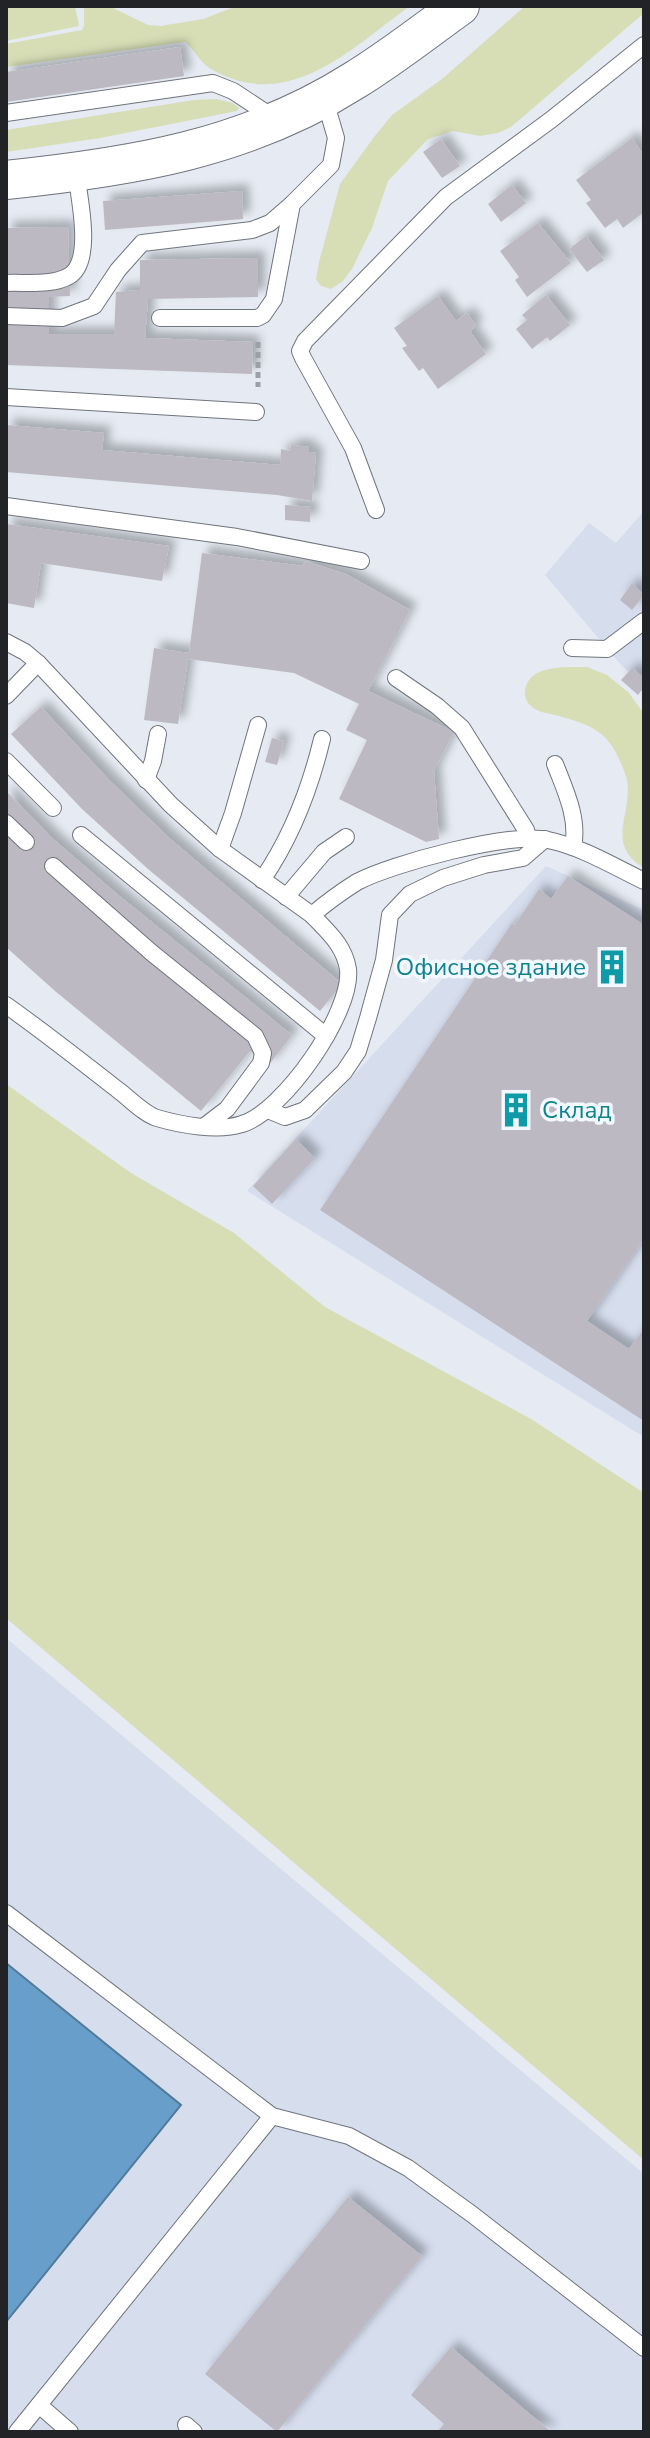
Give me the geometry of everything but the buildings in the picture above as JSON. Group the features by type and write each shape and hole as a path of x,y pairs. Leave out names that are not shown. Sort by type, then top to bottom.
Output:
{"street":[{"path":"6,180 76,173 197,150 278,121 355,80 460,6"}],"lane":[{"path":"376,510 353,448 300,351 305,341 446,197 552,119 644,45"},
{"path":"6,113 213,83 233,91 278,121"},
{"path":"6,316 62,318 94,306 118,270 142,243 252,230 270,223 331,165 336,138 324,97"},
{"path":"6,283 59,280 77,269 84,241 76,173"},
{"path":"160,318 257,318 263,315 274,299 292,204"},
{"path":"6,397 256,412"},
{"path":"6,506 237,537 361,561"},
{"path":"572,648 607,649 644,621"},
{"path":"6,642 38,663 146,780 220,849 312,915 343,948 348,973 343,999 326,1036 292,1084 268,1110 243,1124 206,1125 154,1117 6,1005"},
{"path":"6,696 38,663"},
{"path":"396,678 437,706 462,728 519,818 536,838"},
{"path":"220,849 258,725"},
{"path":"146,780 158,734"},
{"path":"262,880 286,842 322,739"},
{"path":"6,761 53,808"},
{"path":"555,764 571,806 573,847"},
{"path":"6,823 26,842"},
{"path":"81,835 326,1036"},
{"path":"286,897 324,852 346,837"},
{"path":"268,1110 285,1117 305,1110 344,1072 358,1051 384,960 390,915 410,894 443,878 484,865 523,858 536,838"},
{"path":"312,915 347,889 379,872 447,851 536,838 573,847 644,881"},
{"path":"53,866 152,953 255,1036 263,1053 261,1063 227,1109 206,1125"},
{"path":"6,1913 272,2116 349,2136 408,2168 644,2348"},
{"path":"17,2432 272,2116"},
{"path":"39,2405 70,2432"}],"shaded area":[{"path":"644,511 644,684 622,666 545,575 589,523 616,543"},
{"name":"Склад","path":"546,866 644,910 644,1437 247,1191"},
{"path":"6,1638 644,2174 644,2432 6,2432"}],"green space":[{"path":"6,6 75,6 79,26 6,41"},
{"path":"84,6 109,6 148,25 160,26 203,19 237,6 410,6 341,57 292,80 267,84 239,81 211,69 185,42 6,67 6,44 82,30"},
{"path":"525,6 644,6 644,13 511,127 480,136 453,131 428,139 388,181 372,228 352,269 343,281 331,289 321,286 316,279 319,262 340,184 374,137 392,115 442,79"},
{"path":"216,99 233,103 239,108 237,111 100,138 6,152 6,130"},
{"path":"559,667 587,667 607,675 629,693 644,714 644,868 625,849 623,828 627,780 613,747 592,728 537,710 525,698 528,682 540,672"},
{"path":"6,1084 131,1173 234,1233 325,1307 531,1419 644,1493 644,2160 6,1618"}],"water":[{"path":"6,1963 181,2105 6,2322"}],"place":[{"name":"Офисное здание","path":"612,967"},
{"name":"Склад","path":"516,1110"}]}
